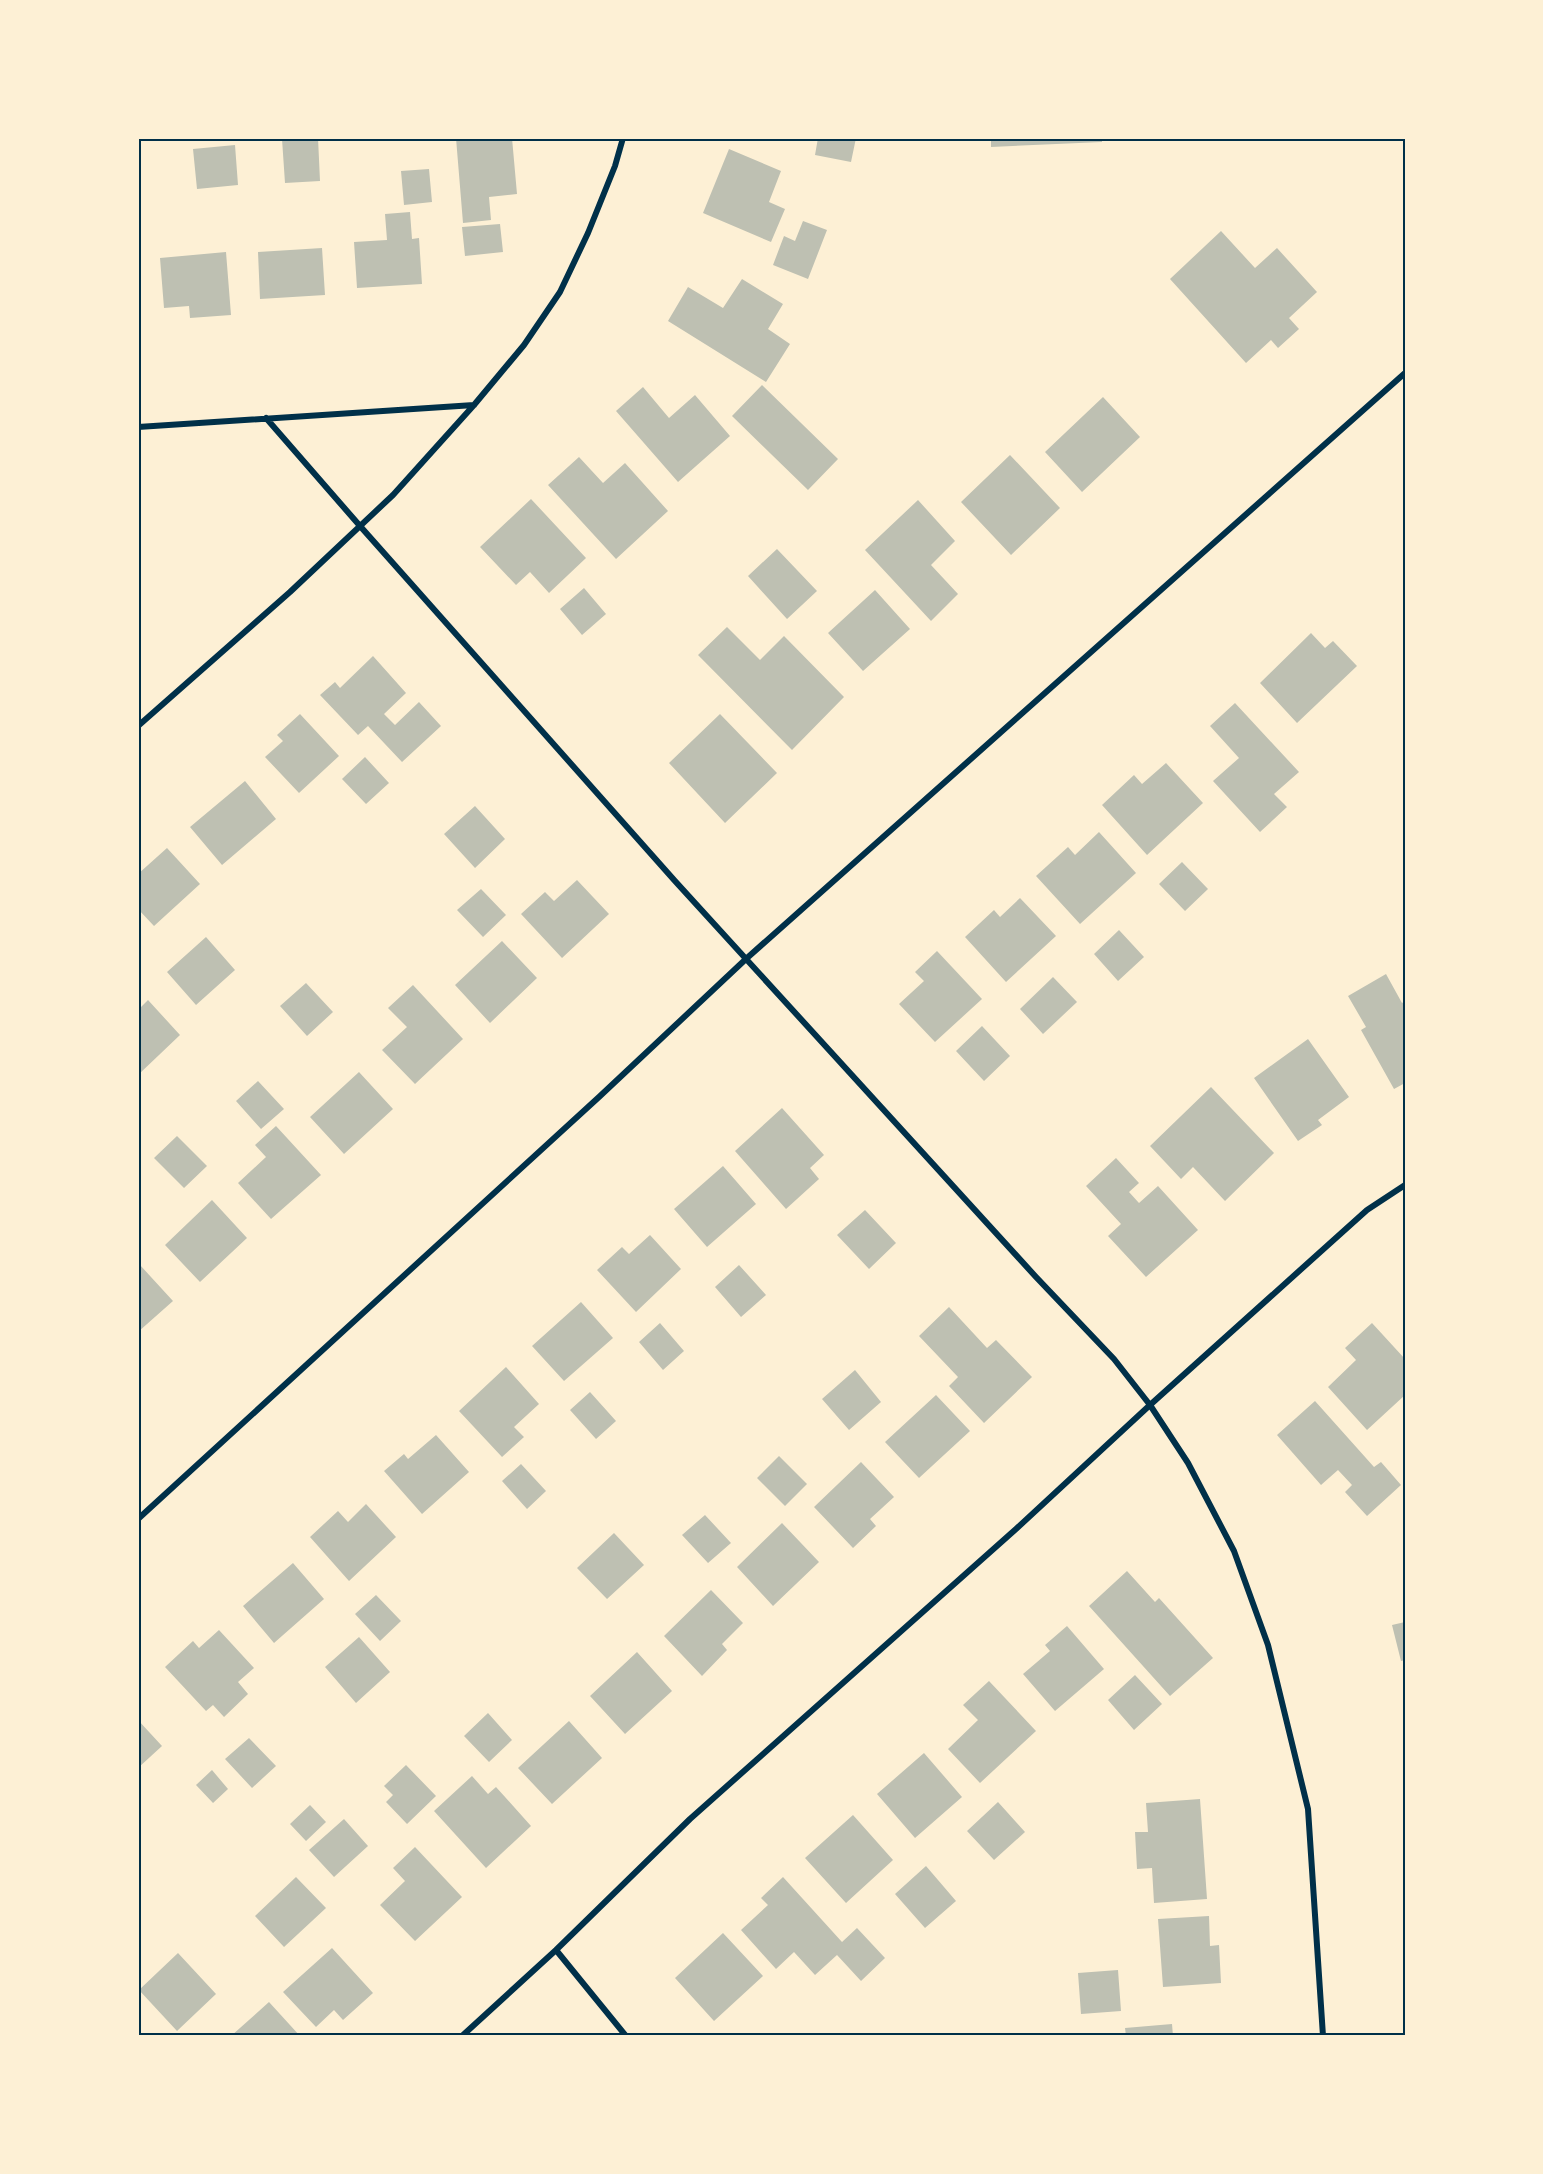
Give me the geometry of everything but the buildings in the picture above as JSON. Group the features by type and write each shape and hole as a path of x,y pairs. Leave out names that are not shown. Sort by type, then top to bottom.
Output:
{"street":[{"path":"138,726 186,681 290,592 393,495 474,405 524,345 560,292 615,166 623,138"},
{"path":"138,1519 747,958 1405,373"},
{"path":"138,427 474,405"},
{"path":"266,418 675,881 1036,1277 1114,1359 1150,1405 1188,1463 1234,1551 1268,1645 1308,1809 1323,2036"},
{"path":"462,2036 556,1950 690,1819 1016,1530 1150,1405 1367,1210 1405,1185"},
{"path":"556,1950 626,2036"}]}
